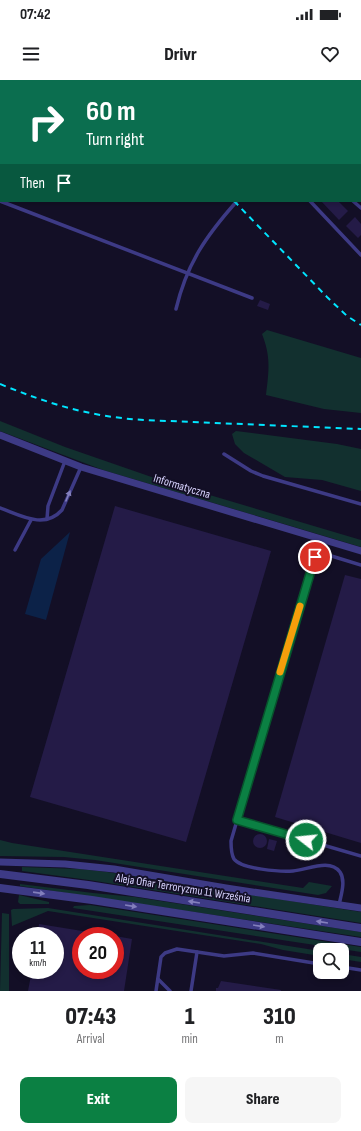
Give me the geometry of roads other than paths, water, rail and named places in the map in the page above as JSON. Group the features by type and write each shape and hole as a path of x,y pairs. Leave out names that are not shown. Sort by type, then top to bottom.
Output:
{"street":[{"name":"Informatyczna","path":"0,435 81,467 361,551"},
{"path":"0,862 65,864 114,869 226,888 361,908"},
{"name":"Aleja Ofiar Terroryzmu 11 Września","path":"0,874 94,886 361,928"},
{"path":"0,888 99,901 361,942"}],"lane":[{"path":"3,202 252,298"},
{"path":"176,308 198,251 209,233 235,202"},
{"path":"311,202 361,255"},
{"path":"357,251 361,247"},
{"path":"224,454 251,471 263,476 361,504"},
{"path":"47,519 48,506 65,460"},
{"path":"0,508 31,520 40,521 57,516 62,510 81,467"},
{"path":"15,550 31,520"},
{"path":"339,905 343,881 340,873 335,867 325,865 294,871 281,871 245,865 234,859 231,841 313,560 318,555 325,554 361,565"},
{"path":"237,820 361,856"},
{"path":"156,991 161,958 165,953 177,949 224,956 252,953 313,963"},
{"path":"190,991 197,952"},
{"path":"349,968 361,970"},
{"path":"158,979 170,991"}],"water":[{"path":"70,532 46,620 25,614 41,559"}],"railway":[{"path":"235,202 327,297 347,316 361,325"},
{"path":"0,384 36,398 88,413 106,416 144,420 361,429"}]}
